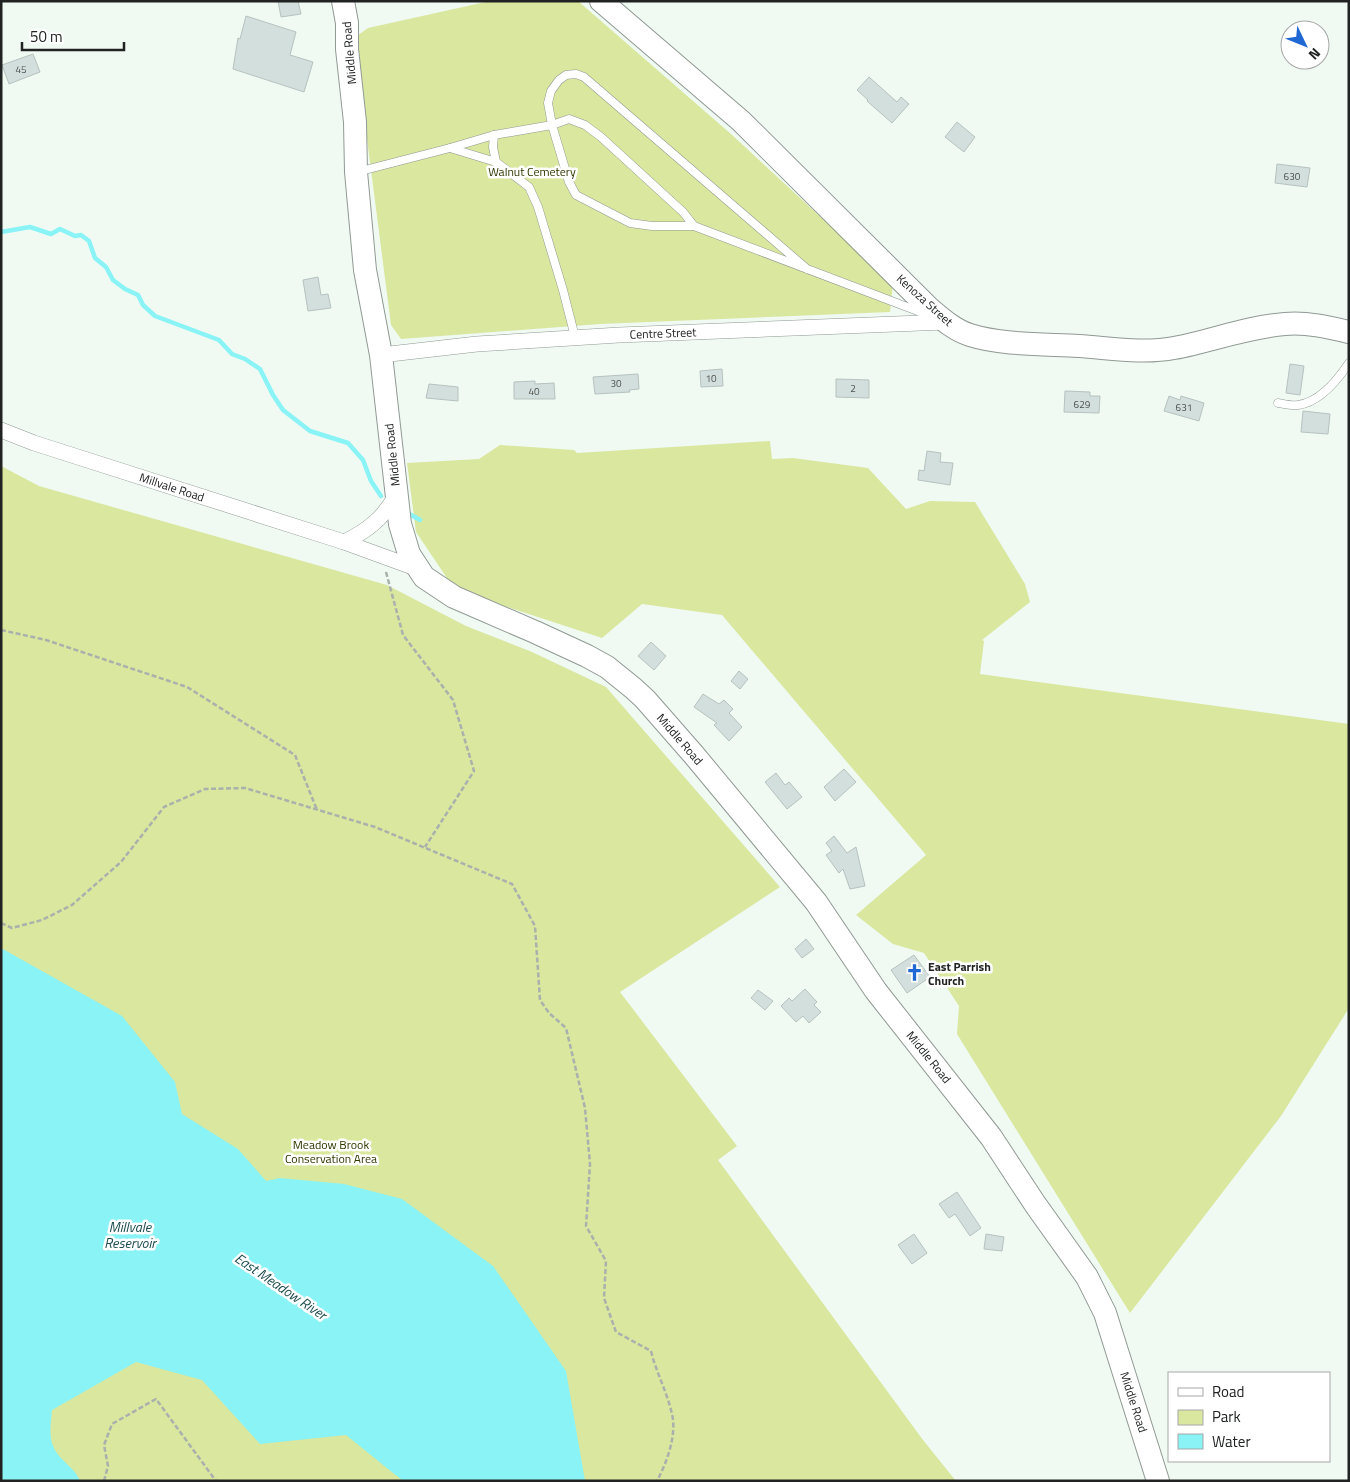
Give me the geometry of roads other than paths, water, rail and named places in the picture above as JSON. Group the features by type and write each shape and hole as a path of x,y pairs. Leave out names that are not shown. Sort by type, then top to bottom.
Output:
{"street":[{"name":"Middle Road","path":"343,1 347,24 355,122 356,172 365,270 381,355 396,495 403,540 409,554 418,569 432,583 454,597 587,656 607,667 633,688 694,755 816,902 876,991 991,1137 1035,1204 1087,1277 1105,1313 1158,1481"},
{"name":"Kenoza Street","path":"601,1 741,121 929,308 946,322 968,334 984,338 1140,351 1174,348 1255,328 1286,323 1328,327 1349,332"},
{"name":"Centre Street","path":"381,355 477,344 575,338 884,323 946,322"},
{"name":"Millvale Road","path":"1,430 43,446 344,542 418,569"},
{"path":"344,542 372,527 389,508 396,495"}],"lane":[{"path":"807,269 584,77 576,74 559,80 551,91 548,103 552,125 569,182 576,195 630,223 652,226 694,226 946,322"},
{"path":"356,172 494,135 552,125 569,119 590,129 666,195 694,226"},
{"path":"494,135 493,147 496,162"},
{"path":"450,148 496,162 529,187 538,206 575,338"},
{"path":"1278,403 1297,406 1313,400 1335,384 1349,363"}],"water":[{"name":"Millvale Reservoir","path":"1,948 122,1016 175,1082 182,1114 238,1149 266,1181 280,1178 344,1184 402,1199 493,1266 566,1371 585,1481 403,1481 346,1435 260,1444 202,1380 136,1362 52,1410 50,1432 52,1444 59,1456 74,1471 80,1481 1,1481"}],"waterway":[{"path":"1,232 30,227 51,234 60,229 75,236 81,235 89,241 95,258 106,267 113,280 125,289 138,295 143,305 155,316 219,340 232,354 245,359 260,369 283,410 310,431 348,443 363,460 371,481 381,496"},
{"path":"406,512 420,520"}],"place":[{"name":"East Parrish Church","path":"914,973"}],"park label":[{"name":"Walnut Cemetery","path":"532,171"},
{"name":"Meadow Brook Conservation Area","path":"331,1151"}],"water label":[{"name":"East Meadow River","path":"281,1286"}]}
